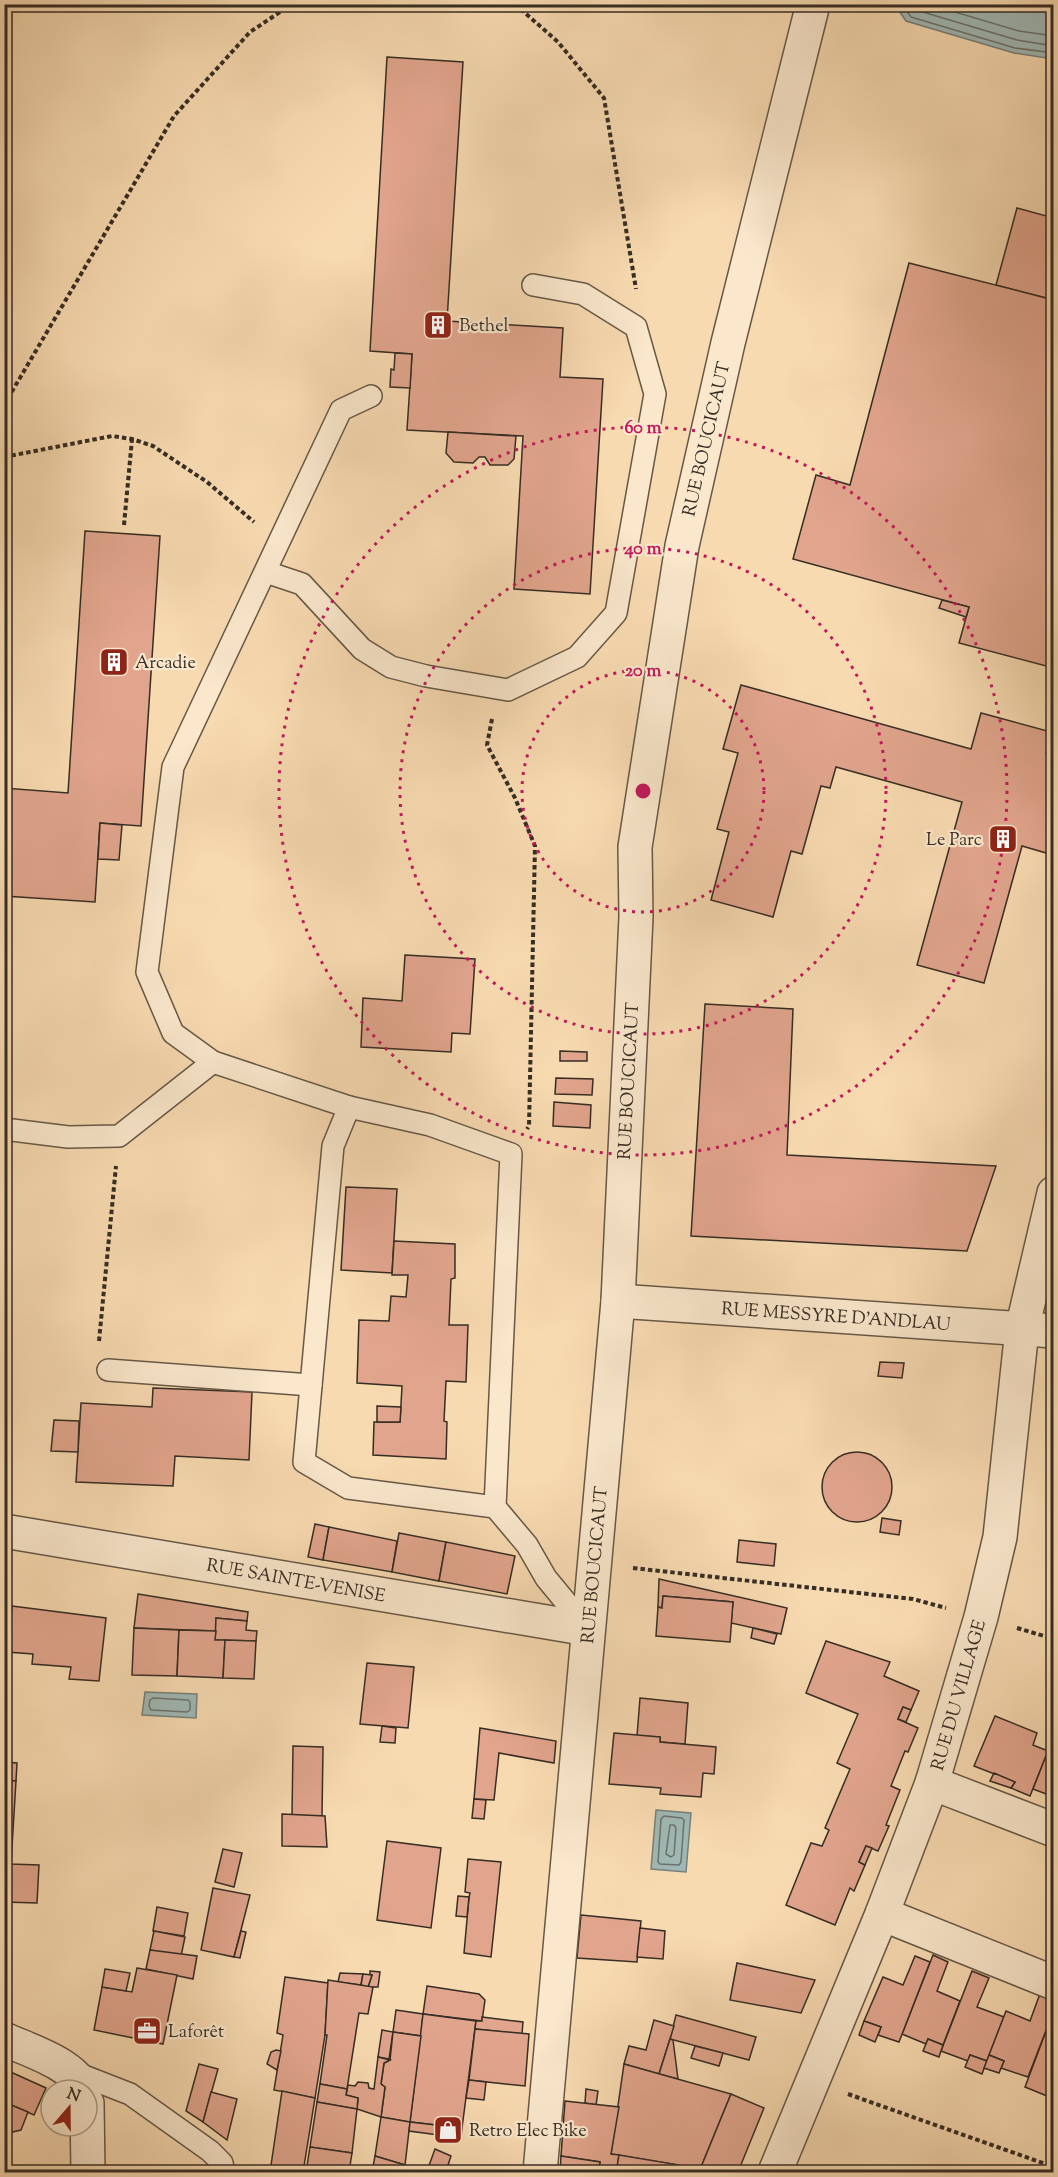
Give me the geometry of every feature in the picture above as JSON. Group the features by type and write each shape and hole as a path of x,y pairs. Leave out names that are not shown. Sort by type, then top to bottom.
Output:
{"street":[{"name":"RUE BOUCICAUT","path":"540,2172 618,1301 636,917 635,847 682,546 730,332 813,4"},
{"name":"RUE DU VILLAGE","path":"776,2172 882,1914 932,1783 981,1617 1000,1537 1022,1329 1053,1193"},
{"name":"RUE MESSYRE D'ANDLAU","path":"618,1301 1053,1331"},
{"name":"RUE SAINTE-VENISE","path":"4,1531 588,1629"},
{"path":"932,1783 1053,1830"},
{"path":"882,1914 1053,1983"},
{"path":"4,2039 72,2078"},
{"path":"88,2138 88,2172"}],"lane":[{"path":"266,572 302,584 362,649 391,667 426,676 508,690 578,657 616,613 655,394 636,327 583,294 533,285"},
{"path":"371,396 341,410 173,767 147,972 173,1033 213,1062 349,1107 430,1125 511,1154 495,1507"},
{"path":"4,1129 68,1137 119,1136 213,1062"},
{"path":"349,1107 333,1146 304,1462 348,1488 495,1507 527,1545 546,1578 588,1629"},
{"path":"108,1370 311,1385"},
{"path":"99,2086 130,2094 210,2151 222,2163 224,2172"}],"path":[{"path":"4,405 174,116 250,32 292,4"},
{"path":"515,4 558,42 604,98 639,302 636,327"},
{"path":"4,457 112,436 132,439 153,446 207,482 278,542"},
{"path":"124,525 132,439"},
{"path":"508,690 493,714 487,745 515,798 535,846 529,1126 511,1154"},
{"path":"108,1370 98,1353 119,1136"},
{"path":"594,1564 914,1599 981,1617"},
{"path":"813,2081 1053,2167"}],"water":[{"path":"895,5 1053,5 1053,59 1014,53 906,21"},
{"path":"145,1692 197,1694 196,1718 142,1715"},
{"path":"656,1810 691,1813 686,1872 651,1869"}],"building":[{"name":"Bethel","path":"387,57 463,62 447,321 563,328 560,377 603,379 590,594 514,589 523,436 407,430 412,354 370,351"},
{"path":"1017,208 1054,218 1054,288 1050,299 996,285"},
{"path":"909,263 1050,299 1054,288 1054,668 959,643 969,607 793,559 816,475 850,485"},
{"path":"395,353 412,354 410,388 390,387"},
{"path":"448,432 516,436 514,459 508,465 490,465 485,457 479,457 473,463 454,462 446,453"},
{"name":"Arcadie","path":"85,531 160,536 141,826 100,823 95,902 4,896 4,788 68,793"},
{"path":"942,600 969,607 966,617 939,608"},
{"name":"Le Parc","path":"741,685 971,749 981,713 1051,732 1046,753 1054,755 1053,855 1022,846 984,983 917,965 962,802 836,767 830,788 821,786 802,854 791,851 773,917 711,900 729,832 717,829 738,753 723,749"},
{"path":"100,823 122,825 119,860 98,859"},
{"path":"405,955 475,959 470,1034 452,1033 451,1052 361,1047 363,998 402,1001"},
{"path":"705,1004 793,1009 787,1155 996,1166 967,1251 691,1236"},
{"path":"560,1051 587,1052 587,1061 560,1061"},
{"path":"556,1078 593,1079 592,1095 555,1094"},
{"path":"554,1102 591,1105 590,1128 553,1126"},
{"path":"346,1187 397,1189 392,1273 341,1270"},
{"path":"394,1241 455,1244 455,1278 451,1279 449,1325 468,1325 466,1382 446,1381 444,1421 447,1422 446,1459 373,1455 374,1422 400,1422 402,1386 357,1383 359,1320 389,1321 391,1296 406,1297 408,1275 392,1275"},
{"path":"880,1362 904,1363 902,1378 878,1376"},
{"path":"153,1388 252,1392 249,1460 175,1456 173,1486 76,1482 81,1403 152,1407"},
{"path":"377,1406 401,1407 400,1422 377,1422"},
{"path":"54,1420 79,1421 78,1452 51,1451"},
{"path":"857,1452 876,1458 886,1468 892,1487 886,1506 876,1516 857,1522 838,1516 828,1506 822,1487 828,1468 838,1458"},
{"path":"882,1518 901,1521 899,1535 880,1532"},
{"path":"315,1524 329,1527 323,1560 308,1557"},
{"path":"329,1527 397,1541 392,1572 323,1560"},
{"path":"399,1533 446,1542 439,1581 392,1572"},
{"path":"739,1540 776,1544 774,1566 737,1562"},
{"path":"446,1542 515,1556 507,1594 439,1581"},
{"path":"659,1579 787,1608 781,1634 731,1623 733,1602 663,1596 662,1608 658,1607"},
{"path":"138,1594 248,1612 247,1621 216,1618 216,1631 134,1628"},
{"path":"663,1596 733,1602 730,1642 656,1636 658,1607 662,1608"},
{"path":"12,1606 106,1618 99,1681 69,1679 71,1667 32,1664 33,1654 7,1652"},
{"path":"216,1618 247,1621 246,1630 257,1631 256,1641 215,1640"},
{"path":"134,1628 179,1630 177,1676 132,1675"},
{"path":"753,1628 777,1634 774,1644 751,1638"},
{"path":"179,1630 216,1631 215,1640 225,1640 223,1678 177,1676"},
{"path":"225,1640 256,1641 254,1679 223,1678"},
{"path":"826,1641 890,1662 884,1676 919,1691 911,1710 903,1707 898,1719 918,1728 908,1752 905,1751 891,1786 900,1790 886,1825 889,1826 878,1851 866,1846 859,1862 865,1865 854,1891 850,1888 835,1925 786,1905 811,1843 822,1846 829,1830 825,1828 850,1769 837,1763 858,1714 806,1693"},
{"path":"367,1663 414,1667 408,1728 360,1724"},
{"path":"640,1698 688,1703 685,1744 660,1742 660,1737 637,1736"},
{"path":"903,1707 911,1710 906,1722 898,1719"},
{"path":"995,1716 1037,1733 1033,1745 1048,1751 1030,1796 1011,1788 1015,1782 974,1766"},
{"path":"382,1726 396,1728 395,1743 380,1742"},
{"path":"480,1728 556,1741 554,1763 499,1753 494,1800 474,1799"},
{"path":"614,1733 660,1737 660,1742 716,1747 714,1774 703,1773 701,1797 660,1794 661,1788 609,1784"},
{"path":"1054,1739 1054,1797 1033,1789"},
{"path":"293,1746 323,1747 322,1816 292,1816"},
{"path":"4,1762 17,1763 16,1781 4,1780"},
{"path":"994,1773 1015,1782 1011,1788 990,1781"},
{"path":"4,1780 16,1781 11,1864 39,1865 37,1903 4,1902"},
{"path":"474,1799 486,1800 484,1819 472,1818"},
{"path":"282,1814 325,1816 327,1847 282,1846"},
{"path":"387,1841 441,1848 431,1928 377,1920"},
{"path":"866,1846 872,1848 865,1865 859,1862"},
{"path":"223,1849 242,1853 234,1887 215,1882"},
{"path":"468,1859 501,1862 491,1957 464,1953 470,1893 465,1892"},
{"path":"213,1888 250,1895 234,1957 201,1950"},
{"path":"458,1896 469,1897 467,1917 456,1916"},
{"path":"157,1907 188,1913 184,1936 153,1931"},
{"path":"581,1915 641,1921 637,1962 577,1958"},
{"path":"640,1928 665,1931 663,1959 637,1957"},
{"path":"154,1931 185,1937 181,1956 150,1950"},
{"path":"241,1931 246,1932 240,1958 234,1957"},
{"path":"150,1950 197,1956 193,1979 146,1969"},
{"path":"933,1955 948,1962 937,1991 960,2001 943,2045 928,2039 926,2044 902,2034"},
{"path":"915,1956 930,1962 899,2042 878,2035 881,2027 864,2021 883,1977 903,1985"},
{"path":"737,1963 815,1980 801,2013 730,2000"},
{"path":"137,1968 177,1975 163,2044 94,2030 102,1987 132,1992"},
{"path":"105,1969 130,1973 126,1991 102,1987"},
{"path":"370,1971 380,1972 378,1987 368,1987 372,1975"},
{"path":"972,1971 989,1978 977,2007 1004,2017 987,2061 970,2055 968,2061 941,2051"},
{"path":"340,1973 363,1974 361,1985 338,1982"},
{"path":"363,1974 372,1975 368,1987 361,1985"},
{"path":"285,1977 328,1983 325,2035 315,2098 274,2090 283,2035 277,2033"},
{"path":"328,1980 373,1987 368,2014 359,2013 347,2089 320,2084 327,2035 325,2035"},
{"path":"427,1986 479,1994 485,2000 482,2021 423,2014"},
{"path":"1041,1991 1054,1996 1054,2010 1028,2077 1001,2068 1004,2061 989,2055 1006,2011 1030,2021"},
{"path":"396,2010 423,2014 421,2036 393,2032"},
{"path":"1054,2010 1054,2092 1050,2090 1047,2096 1025,2087"},
{"path":"423,2014 476,2021 462,2128 410,2122"},
{"path":"676,2015 756,2037 749,2060 670,2039"},
{"path":"482,2017 523,2022 522,2034 475,2029 476,2021 482,2021"},
{"path":"654,2020 674,2026 659,2074 624,2064 629,2046 646,2050"},
{"path":"864,2021 881,2027 875,2042 859,2035"},
{"path":"475,2029 529,2034 525,2086 469,2080"},
{"path":"382,2030 393,2032 389,2059 378,2057"},
{"path":"393,2032 421,2036 410,2122 381,2117 385,2087 381,2084 384,2063 390,2060"},
{"path":"670,2039 673,2040 678,2079 659,2074"},
{"path":"928,2039 943,2045 939,2057 923,2051"},
{"path":"695,2046 723,2053 719,2066 691,2058"},
{"path":"281,2051 277,2070 267,2064 271,2052"},
{"path":"970,2055 987,2061 982,2074 965,2067"},
{"path":"989,2055 1004,2061 999,2073 984,2068"},
{"path":"378,2057 390,2060 384,2063 381,2084 385,2087 381,2117 357,2109 358,2098 346,2095 348,2085 355,2086 358,2082 368,2083 369,2088 374,2089"},
{"path":"199,2064 218,2069 203,2122 186,2111"},
{"path":"624,2064 731,2094 699,2172 678,2172 679,2165 611,2154"},
{"path":"4,2069 39,2085 39,2104 34,2115 4,2102"},
{"path":"469,2080 486,2082 484,2100 466,2098"},
{"path":"320,2084 347,2089 346,2095 358,2098 357,2109 317,2102"},
{"path":"586,2089 598,2091 596,2105 585,2103"},
{"path":"282,2091 315,2098 303,2172 270,2172"},
{"path":"211,2092 237,2099 227,2140 203,2122"},
{"path":"731,2094 764,2108 738,2172 699,2172"},
{"path":"565,2101 619,2107 611,2154 619,2155 617,2167 613,2166 613,2170 599,2168 600,2162 561,2156"},
{"path":"4,2102 28,2112 21,2130 4,2134"},
{"path":"317,2102 357,2109 352,2153 310,2147"},
{"path":"381,2117 410,2122 405,2165 375,2156"},
{"path":"410,2122 462,2128 461,2138 409,2131"},
{"path":"310,2147 352,2153 349,2172 306,2172"},
{"path":"435,2149 451,2156 448,2165 453,2166 456,2172 427,2171"},
{"path":"619,2155 679,2165 678,2172 560,2172 561,2156 600,2162 599,2168 613,2170 613,2166 617,2167"},
{"path":"375,2156 405,2165 430,2172 372,2172"}],"place":[{"name":"Bethel","path":"438,325"},
{"name":"Arcadie","path":"114,662"},
{"name":"Le Parc","path":"1003,839"},
{"name":"Laforêt","path":"147,2031"},
{"name":"Retro Elec Bike","path":"448,2130"}]}
